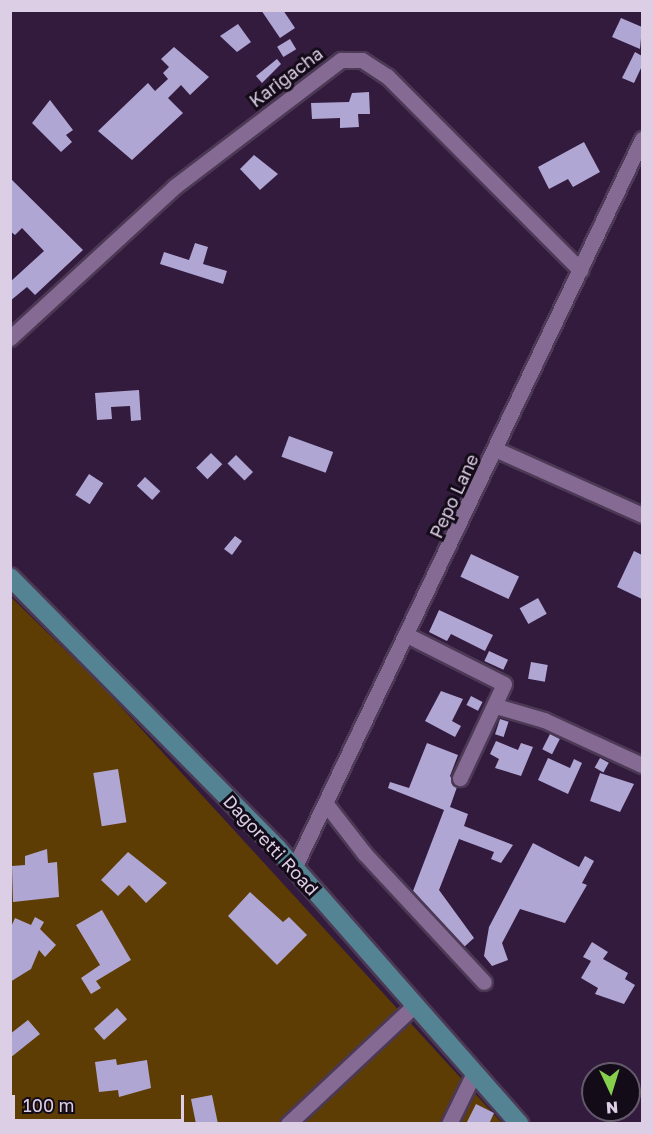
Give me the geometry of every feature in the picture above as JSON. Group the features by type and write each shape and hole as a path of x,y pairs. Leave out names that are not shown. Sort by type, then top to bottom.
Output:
{"main road":[{"name":"Dagoretti Road","path":"10,577 294,868 520,1124"}],"street":[{"name":"Karigacha","path":"10,338 174,187 341,60 362,60 387,76 580,270"},
{"name":"Pepo Lane","path":"294,868 409,636 642,139"},
{"path":"497,450 642,515"},
{"path":"409,636 501,681 504,687 460,777"},
{"path":"496,706 544,720 642,765"},
{"path":"326,804 370,859 484,982"},
{"path":"288,1124 416,1004"},
{"path":"449,1124 474,1074"}],"shaded area":[{"path":"11,597 101,685 502,1123 11,1123"}],"building":[{"path":"261,10 283,10 295,28 280,38"},
{"path":"621,18 642,27 640,49 612,37"},
{"path":"238,24 251,42 237,52 220,36"},
{"path":"290,39 296,49 283,57 277,47"},
{"path":"174,47 209,77 190,95 181,85 168,98 183,113 132,160 98,131 148,83 155,91 168,79 163,73 169,67 161,59"},
{"path":"635,52 642,56 642,66 634,83 622,78"},
{"path":"277,59 281,64 262,83 256,76"},
{"path":"369,92 370,114 358,114 359,127 340,128 340,118 312,119 311,103 349,102 352,93"},
{"path":"50,100 73,130 66,135 72,142 61,152 32,123"},
{"path":"584,142 600,172 573,187 568,179 549,189 538,167"},
{"path":"254,155 278,174 260,190 240,169"},
{"path":"10,178 83,250 35,295 27,287 10,301 10,282 44,251 22,228 15,235 10,231"},
{"path":"195,243 208,247 203,264 227,271 223,284 160,264 164,252 189,260"},
{"path":"139,390 141,420 131,421 130,406 111,407 112,419 97,420 95,393"},
{"path":"289,436 333,452 326,473 281,457"},
{"path":"211,453 222,464 207,479 196,468"},
{"path":"236,455 253,472 244,480 228,463"},
{"path":"89,474 103,483 90,504 75,495"},
{"path":"145,477 160,491 152,500 137,486"},
{"path":"235,536 242,541 232,555 224,549"},
{"path":"634,551 642,555 642,599 617,587"},
{"path":"471,554 519,576 508,599 460,577"},
{"path":"538,598 547,614 528,624 520,608"},
{"path":"439,610 493,635 485,651 451,634 447,641 429,632"},
{"path":"489,651 508,660 503,670 484,661"},
{"path":"531,662 548,665 545,682 528,679"},
{"path":"441,691 463,699 452,721 461,726 455,737 425,721"},
{"path":"471,696 483,702 478,711 466,705"},
{"path":"500,719 509,722 504,737 495,734"},
{"path":"550,734 560,739 552,754 542,749"},
{"path":"496,741 518,750 521,743 533,747 521,776 495,768 499,759 490,754"},
{"path":"427,743 458,755 450,776 457,787 450,807 468,814 464,826 513,845 501,863 491,859 494,852 459,839 439,890 474,938 464,947 413,891 444,810 388,788 390,782 409,788"},
{"path":"548,758 570,768 574,759 582,763 568,794 538,780"},
{"path":"600,758 609,763 603,772 595,768"},
{"path":"118,769 126,822 102,826 93,773"},
{"path":"600,773 634,784 620,812 590,801"},
{"path":"533,843 579,867 585,856 594,861 582,883 587,885 565,923 520,909 502,943 508,960 492,966 484,956 489,927"},
{"path":"47,849 48,863 57,862 59,897 13,902 12,866 25,865 25,856"},
{"path":"128,852 167,883 146,903 129,885 118,896 101,880"},
{"path":"250,892 283,922 289,917 307,935 277,965 228,916"},
{"path":"102,910 131,960 96,981 101,988 91,994 81,978 100,965 76,925"},
{"path":"35,917 44,922 40,929 56,945 45,957 39,950 31,969 10,982 10,929 15,918 31,925"},
{"path":"592,942 608,952 603,959 628,973 625,979 635,985 624,1004 595,994 598,988 581,978 591,961 583,957"},
{"path":"117,1008 127,1019 104,1040 94,1029"},
{"path":"28,1020 40,1034 10,1058 10,1034"},
{"path":"116,1059 117,1065 147,1060 151,1088 119,1097 118,1090 99,1092 95,1062"},
{"path":"212,1095 218,1124 196,1124 191,1099"},
{"path":"476,1104 494,1113 489,1124 466,1124"}]}
